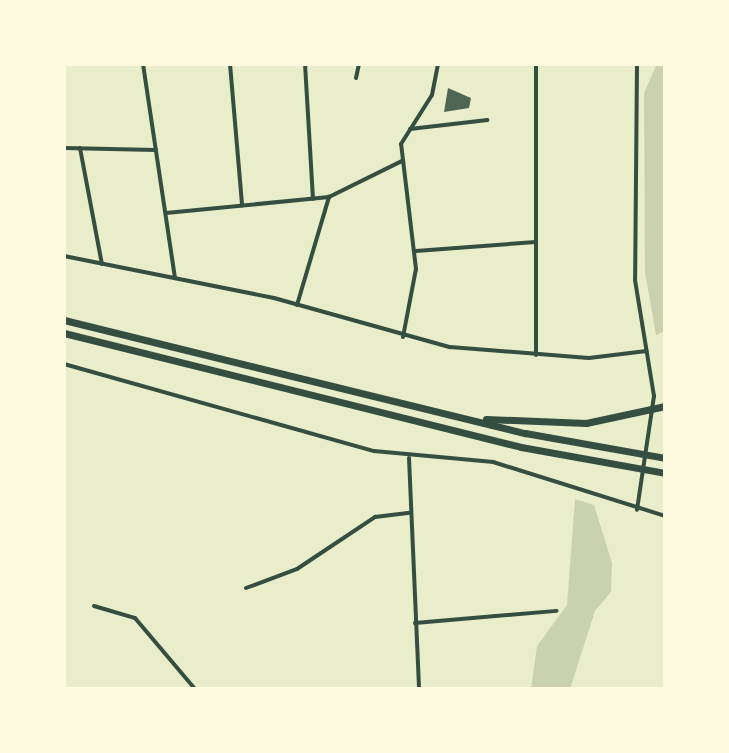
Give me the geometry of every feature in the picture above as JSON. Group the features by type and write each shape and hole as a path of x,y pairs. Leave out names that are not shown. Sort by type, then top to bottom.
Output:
{"highway":[{"path":"64,320 432,411 609,450 665,458"},
{"path":"64,333 606,464 665,473"},
{"path":"432,411 556,424 639,415 665,406"}],"street":[{"path":"143,64 175,278"},
{"path":"230,64 242,205"},
{"path":"305,64 313,199"},
{"path":"356,78 359,64"},
{"path":"403,337 415,251 402,161 410,129 432,95 438,64"},
{"path":"536,64 536,355"},
{"path":"637,64 635,280 647,351 654,423 637,510"},
{"path":"410,129 487,120"},
{"path":"64,148 156,150"},
{"path":"80,148 102,264"},
{"path":"166,213 329,197 402,161"},
{"path":"297,305 329,197"},
{"path":"415,251 536,242"},
{"path":"64,256 297,305 403,337 536,355 647,351"},
{"path":"64,364 409,458 493,462 637,510 665,516"},
{"path":"409,458 419,689"},
{"path":"246,588 297,569 375,517 410,513"},
{"path":"94,606 135,618 195,689"},
{"path":"415,623 556,611"}],"green space":[{"path":"665,64 665,331 656,335 645,272 644,93 656,66"},
{"path":"575,499 594,505 612,563 611,592 595,611 570,689 531,689 537,646 567,605"}],"building":[{"path":"448,88 471,98 469,108 444,112"}]}
